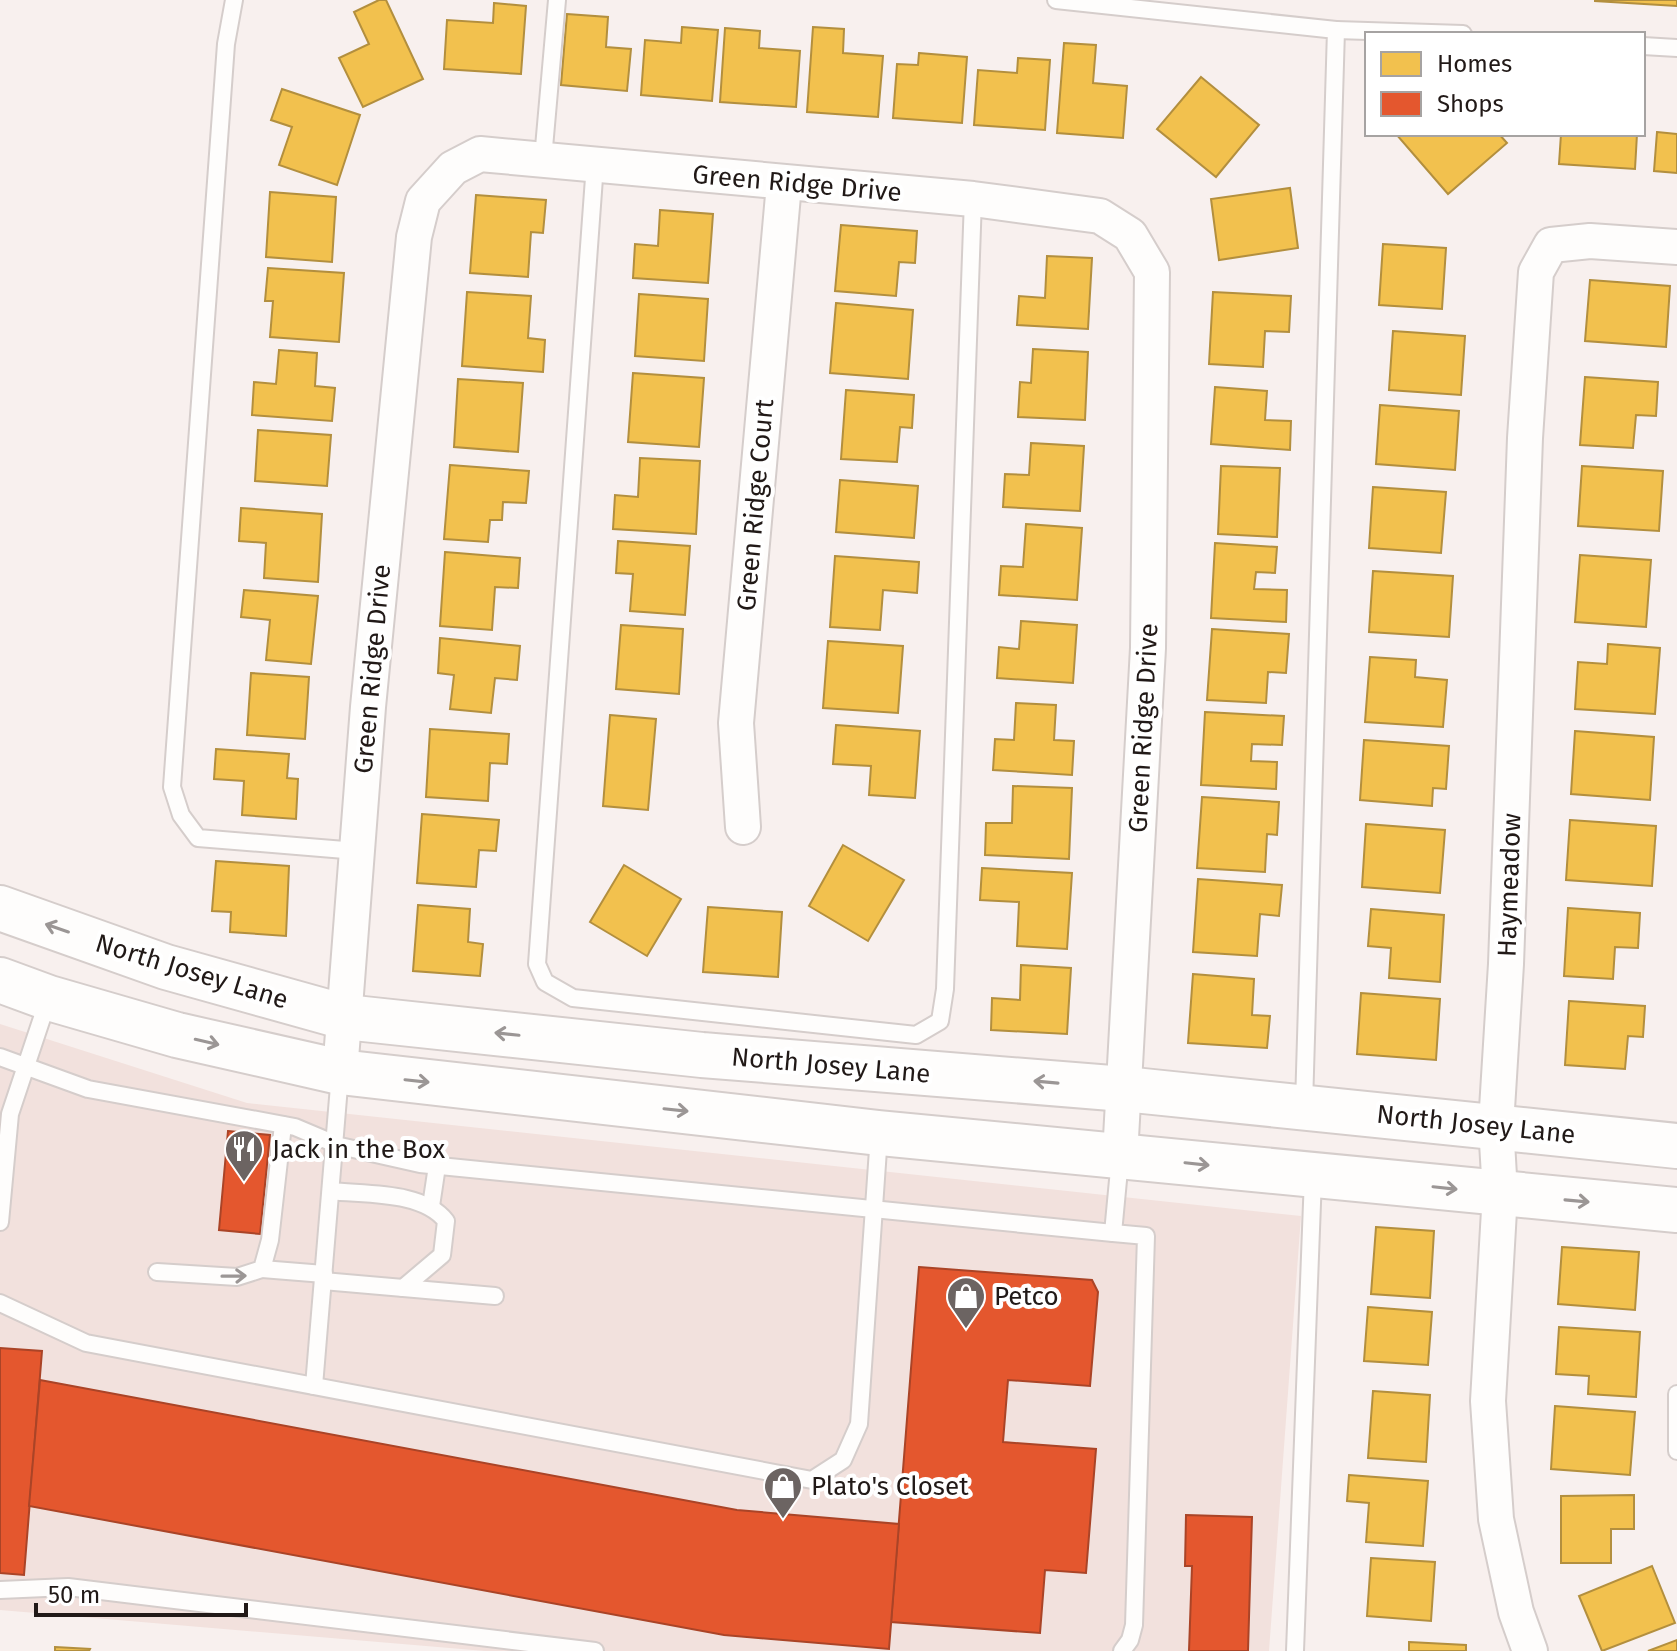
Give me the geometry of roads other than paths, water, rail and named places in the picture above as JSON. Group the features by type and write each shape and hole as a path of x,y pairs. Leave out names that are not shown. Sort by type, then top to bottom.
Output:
{"main road":[{"name":"North Josey Lane","path":"0,908 166,967 345,1017 702,1055 1304,1106 1677,1146"},
{"path":"0,980 49,998 177,1035 340,1072 879,1133 1677,1210"}],"street":[{"name":"Green Ridge Drive","path":"340,1072 403,336 414,237 423,201 453,168 480,154 973,199 1100,216 1130,235 1152,272 1148,648 1120,1156"},
{"name":"Green Ridge Court","path":"743,827 736,723 784,184"},
{"name":"Haymeadow","path":"1530,1651 1516,1612 1496,1519 1488,1401 1500,1193 1496,1125 1506,964 1525,438 1536,272 1551,245 1590,241 1677,247"}],"lane":[{"path":"234,0 226,44 172,787 181,815 198,838 357,851"},
{"path":"543,159 557,0"},
{"path":"1056,0 1336,30 1400,32"},
{"path":"1304,1106 1336,30"},
{"path":"1645,46 1677,48"},
{"path":"595,164 537,964 545,982 573,998 916,1035 940,1021 945,989 973,199"},
{"path":"0,1222 10,1114 49,998"},
{"path":"0,1057 25,1069 88,1089 283,1125 335,1144 437,1166 1146,1236 1134,1625 1130,1640 1122,1651"},
{"path":"314,1386 340,1072"},
{"path":"262,1269 270,1240 283,1125"},
{"path":"0,1303 86,1343 812,1480 843,1460 859,1424 879,1133"},
{"path":"1113,1233 1120,1156"},
{"path":"431,1206 437,1166"},
{"path":"1295,1651 1313,1175"},
{"path":"331,1191 431,1206 446,1221 446,1246 435,1263 403,1288"},
{"path":"157,1272 237,1277 262,1269 403,1288 495,1296"},
{"path":"1677,1394 1677,1451"},
{"path":"0,1590 68,1587 595,1651"}],"place":[{"name":"Jack in the Box","path":"244,1183"},
{"name":"Petco","path":"966,1330"},
{"name":"Plato's Closet","path":"783,1520"}]}
